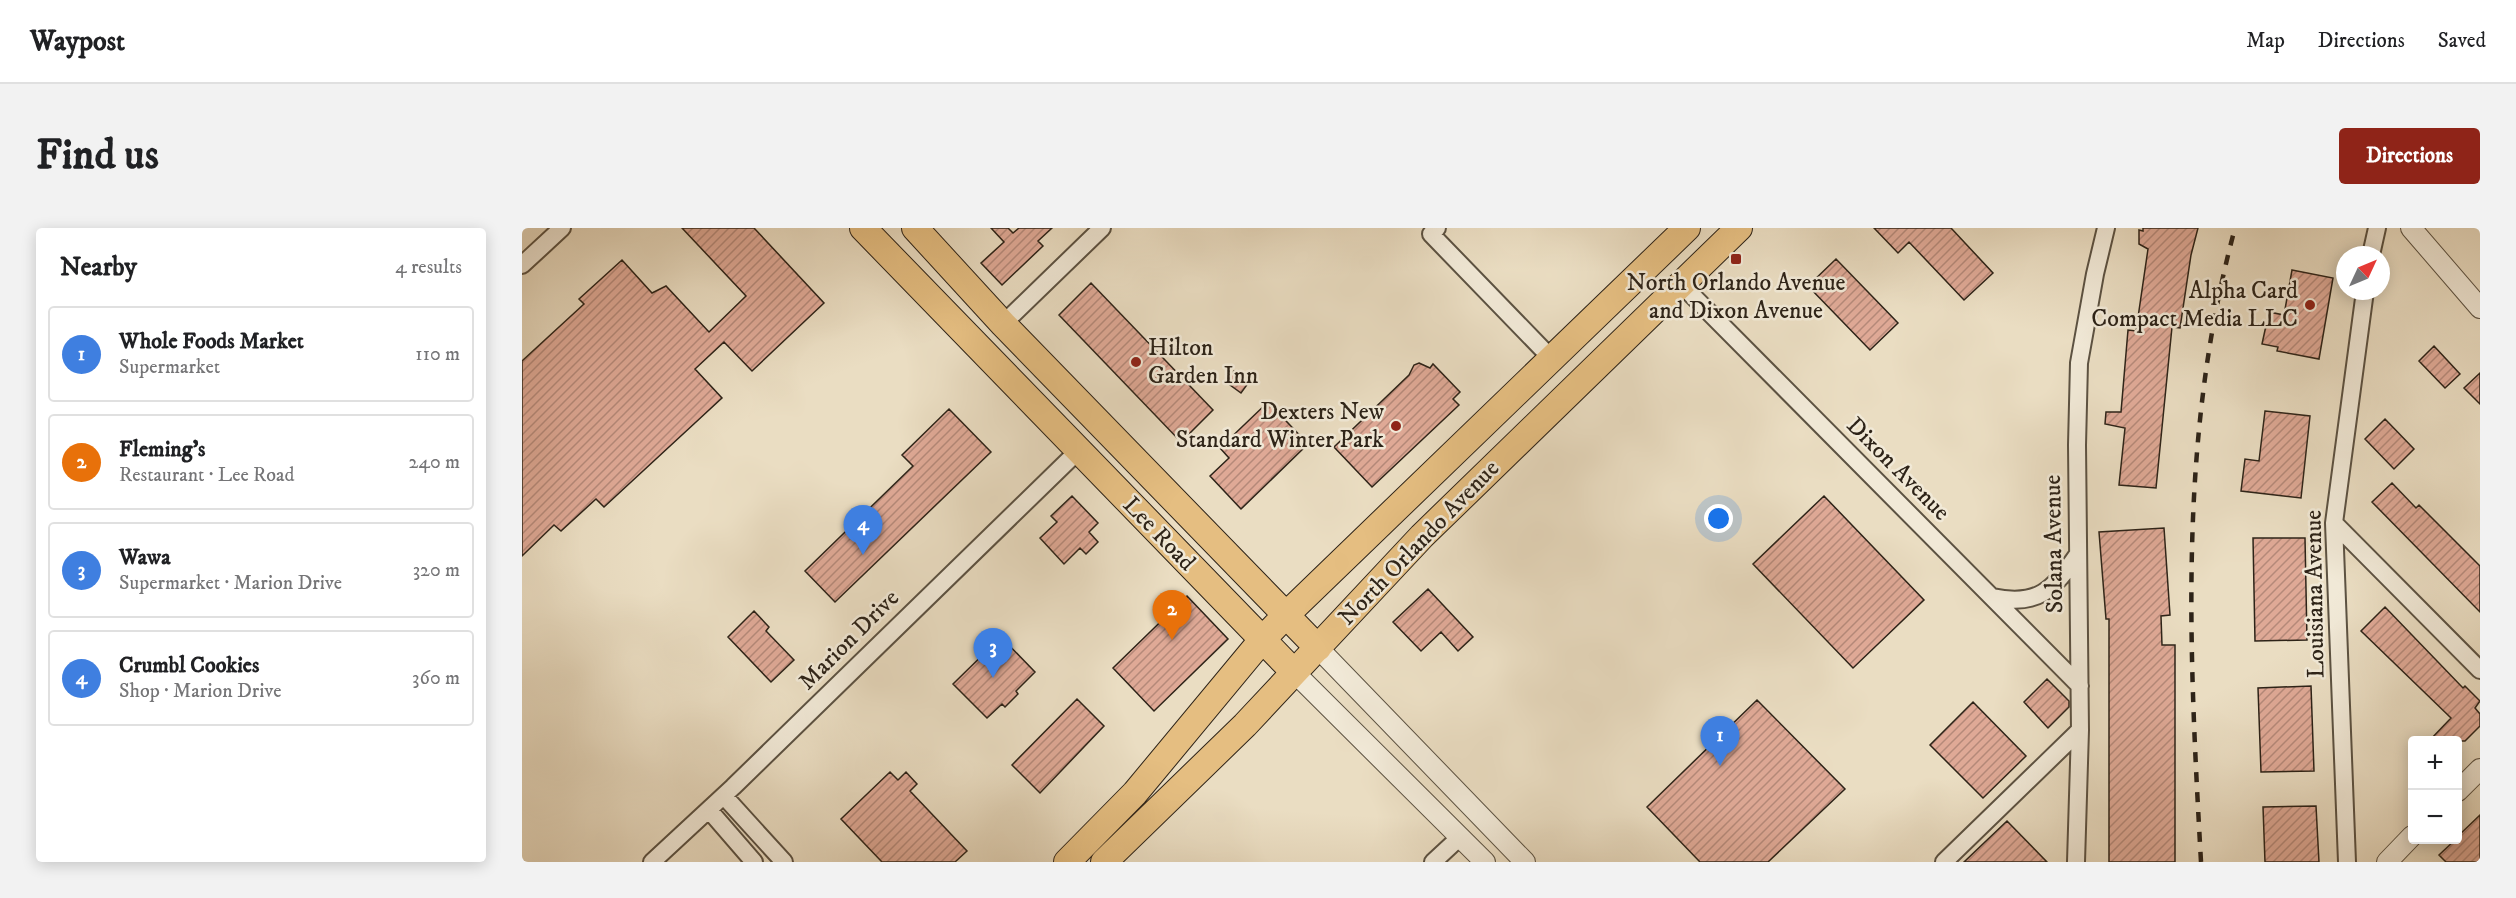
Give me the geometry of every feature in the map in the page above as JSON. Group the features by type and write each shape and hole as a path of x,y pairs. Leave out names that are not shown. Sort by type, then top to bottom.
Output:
{"main road":[{"name":"Lee Road","path":"863,228 1294,672"},
{"name":"Lee Road","path":"915,228 1003,324 1318,648"},
{"name":"North Orlando Avenue","path":"1067,862 1135,793 1262,640 1286,615 1687,228"},
{"name":"North Orlando Avenue","path":"1104,862 1194,776 1422,536 1739,228"},
{"path":"946,313 977,326 989,327 1003,324"},
{"path":"1504,456 1502,438 1507,420 1527,382"}],"street":[{"path":"522,265 562,228"},
{"path":"1003,324 1102,228"},
{"name":"Solana Avenue","path":"2076,862 2080,730 2077,445 2079,363 2106,228"},
{"path":"2373,246 2377,228"},
{"path":"2411,228 2480,308"},
{"path":"1434,231 1551,358"},
{"name":"Dixon Avenue","path":"1682,285 2080,686"},
{"name":"Louisiana Avenue","path":"2347,862 2334,523 2364,300"},
{"name":"Marion Drive","path":"652,862 724,796 1078,450"},
{"path":"2334,523 2480,670"},
{"path":"1992,597 2012,602 2030,599 2045,593 2062,577 2078,554"},
{"name":"Lee Road","path":"1318,648 1525,862"},
{"name":"Lee Road","path":"1294,672 1485,862"},
{"path":"1944,862 2080,730"},
{"path":"2458,790 2480,769"},
{"path":"724,796 784,862"},
{"path":"709,810 754,862"},
{"path":"1433,862 1460,837"},
{"path":"2387,862 2408,840"}],"building":[{"path":"682,228 754,228 824,303 752,371 724,342 695,369 722,398 604,507 596,499 561,531 554,525 522,556 522,361 584,304 579,299 622,260 652,293 666,286 709,332 746,296"},
{"path":"991,228 1008,228 1013,233 1019,228 1052,228 1038,241 1043,246 1002,285 981,263 1004,242"},
{"path":"1874,228 1951,228 1993,273 1964,300 1909,242 1898,253"},
{"path":"2143,228 2198,228 2191,255 2180,328 2172,327 2156,488 2119,485 2125,428 2105,424 2106,412 2121,412 2128,330 2136,331 2148,249 2139,244 2139,230 2143,231"},
{"path":"1836,259 1898,323 1870,350 1808,286"},
{"path":"2292,270 2333,278 2319,359 2277,351 2278,347 2262,344 2269,312 2284,315"},
{"name":"Hilton Garden Inn","path":"1091,283 1213,410 1181,442 1059,315"},
{"path":"2434,346 2460,374 2445,388 2419,361"},
{"name":"Dexters New Standard Winter Park","path":"1419,363 1430,368 1433,364 1460,392 1453,399 1459,405 1372,487 1334,447 1409,375 1414,365"},
{"path":"1234,371 1249,382 1241,393 1226,382"},
{"path":"2480,373 2480,404 2464,388"},
{"path":"1268,402 1308,444 1241,509 1210,476 1229,458 1220,448"},
{"path":"949,409 991,452 835,602 805,571 913,466 902,455"},
{"path":"2265,411 2310,416 2301,498 2241,491 2245,459 2259,461"},
{"path":"2385,419 2414,449 2394,469 2365,439"},
{"path":"2392,483 2416,508 2419,505 2480,566 2480,612 2372,502"},
{"path":"1072,496 1098,523 1089,532 1098,542 1086,554 1080,548 1064,564 1040,538 1057,522 1051,516"},
{"path":"1824,496 1924,600 1853,668 1753,564"},
{"path":"2164,528 2170,615 2161,616 2162,645 2175,645 2175,862 2109,862 2109,619 2106,619 2099,532"},
{"path":"2253,538 2305,538 2307,640 2255,641"},
{"path":"1428,589 1473,637 1458,651 1441,632 1421,651 1393,622"},
{"path":"1187,596 1228,639 1154,711 1113,668"},
{"path":"2385,607 2463,688 2465,686 2480,701 2475,708 2480,714 2480,726 2465,741 2462,741 2462,736 2434,736 2451,718 2361,631"},
{"path":"754,611 769,627 766,631 794,660 771,682 728,637"},
{"path":"1001,637 1035,672 1016,691 1018,694 1005,707 1002,704 987,718 953,684"},
{"path":"2047,679 2069,701 2069,707 2048,728 2024,702"},
{"path":"2311,686 2314,771 2261,772 2258,688"},
{"path":"1077,699 1104,726 1040,793 1012,765"},
{"path":"1757,700 1845,789 1768,862 1700,862 1647,807"},
{"path":"1973,702 2026,756 1983,798 1930,745"},
{"path":"890,772 898,780 906,772 917,784 910,791 967,851 955,862 882,862 841,819"},
{"path":"2316,806 2319,862 2265,862 2263,807"},
{"path":"2480,815 2480,862 2446,862 2439,855 2451,844 2462,844 2462,832"},
{"path":"2007,821 2047,862 1964,862"}],"railway":[{"path":"2201,862 2191,623 2196,465 2204,386 2217,307 2235,228"}],"place":[{"name":"North Orlando Avenue and Dixon Avenue","path":"1736,259"},
{"name":"Alpha Card Compact Media LLC","path":"2310,305"},
{"name":"Hilton Garden Inn","path":"1136,362"},
{"name":"Dexters New Standard Winter Park","path":"1396,426"},
{"name":"Crumbl Cookies","path":"863,555"},
{"name":"Fleming's","path":"1172,640"},
{"name":"Wawa","path":"993,678"},
{"name":"Whole Foods Market","path":"1720,766"}]}
